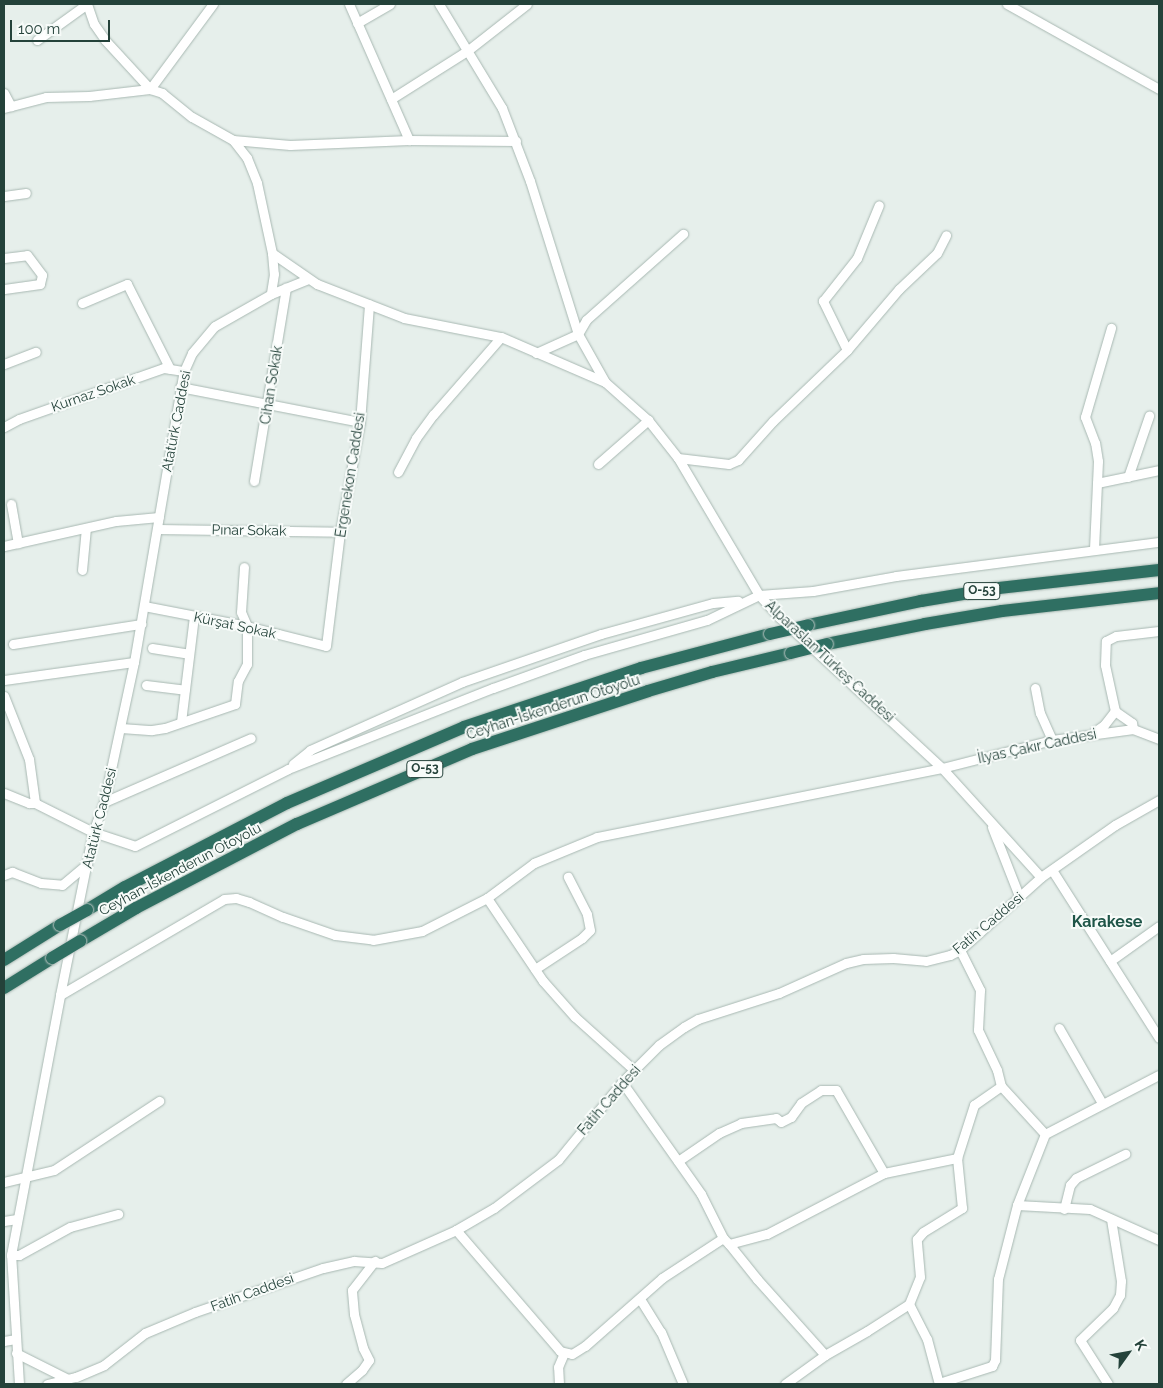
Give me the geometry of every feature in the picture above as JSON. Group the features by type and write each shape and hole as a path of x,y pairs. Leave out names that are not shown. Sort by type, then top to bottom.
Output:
{"highway":[{"name":"Ceyhan-İskenderun Otoyolu","path":"4,960 125,887 287,803 464,727 641,668 808,625 921,601 999,588 1159,570"},
{"name":"Ceyhan-İskenderun Otoyolu","path":"4,988 136,908 297,824 472,749 712,672 827,644 1002,611 1159,593"}],"street":[{"path":"37,40 87,4 94,24 105,40 150,89"},
{"path":"150,89 213,4"},
{"path":"348,4 409,140"},
{"path":"357,23 390,4"},
{"path":"439,4 502,108 516,141 578,334 605,382"},
{"path":"391,99 467,51 527,4"},
{"path":"1007,4 1159,89"},
{"path":"4,93 7,107 46,97 89,96 150,89 162,93 192,117 233,140 247,158 257,184 272,253 274,274 271,294"},
{"path":"233,140 290,145 409,140 516,141"},
{"path":"4,196 26,193"},
{"path":"847,350 823,301 857,258 879,205"},
{"path":"536,353 578,334 586,320 683,234"},
{"path":"678,458 730,464 738,460 774,421 847,350 899,289 937,253 946,235"},
{"path":"272,253 308,279 404,318 501,337 605,382"},
{"path":"4,258 26,255 42,275 40,284 4,290"},
{"name":"Atatürk Caddesi","path":"19,1384 9,1253 26,1177 93,832 104,802 121,728 141,624 184,371 197,346 215,326 271,294 308,279"},
{"path":"82,303 127,284 170,369"},
{"name":"Cihan Sokak","path":"254,481 286,288"},
{"name":"Ergenekon Caddesi","path":"326,646 340,532 360,422 369,304"},
{"path":"1094,549 1098,460 1095,442 1085,417 1111,328"},
{"path":"398,472 416,438 433,415 501,337"},
{"path":"4,364 36,352"},
{"name":"Kurnaz Sokak","path":"4,427 19,419 164,368 184,371"},
{"name":"Alparaslan Türkeş Caddesi","path":"605,382 648,420 678,458 759,595 780,618 942,768 1041,877"},
{"path":"180,387 360,422"},
{"path":"1128,477 1148,416"},
{"path":"598,464 648,420"},
{"path":"1097,483 1159,470"},
{"path":"10,504 18,543"},
{"path":"4,546 116,521 159,517"},
{"path":"82,570 86,528"},
{"name":"Pınar Sokak","path":"157,529 340,532"},
{"path":"4,793 29,803 35,803 93,832 135,846 140,845 288,769 494,688 584,655 707,620 759,595 813,591 896,576 1159,542"},
{"path":"121,728 152,730 235,704 238,681 247,664 248,626 241,612 244,567"},
{"path":"288,769 310,750 386,714 462,682 601,634 713,603 746,601"},
{"name":"Kürşat Sokak","path":"144,606 248,626 326,646"},
{"path":"181,722 194,616"},
{"path":"13,644 141,624"},
{"path":"1159,631 1116,636 1106,641 1105,665 1115,711 1132,723 1133,729 1159,739"},
{"path":"152,648 189,654"},
{"path":"4,680 134,662"},
{"path":"146,685 185,690"},
{"path":"1035,688 1040,713 1052,740"},
{"path":"4,696 29,760 35,803"},
{"path":"1090,734 1104,725 1115,711"},
{"name":"İlyas Çakır Caddesi","path":"60,995 224,898 249,902 283,917 335,935 373,940 422,932 487,898 534,863 597,837 942,768 1052,740 1133,729"},
{"path":"104,802 251,738"},
{"name":"Fatih Caddesi","path":"46,1384 104,1365 145,1333 195,1312 323,1268 354,1261 382,1263 456,1230 494,1208 558,1160 622,1082 658,1045 698,1019 779,993 846,963 871,958 938,960 960,950 1041,877 1115,825 1159,800"},
{"path":"989,820 1020,896"},
{"path":"4,875 12,872 41,883 62,885 87,863"},
{"path":"1052,870 1159,1038"},
{"path":"535,969 582,938 590,930 587,914 568,877"},
{"path":"487,898 535,969 575,1017 634,1070"},
{"path":"1110,962 1159,926"},
{"path":"960,950 980,990 978,1030 997,1070 1000,1086 1045,1134"},
{"path":"1058,1028 1102,1103"},
{"path":"909,1304 926,1339 939,1384 992,1366 995,1360 998,1279 1017,1205 1045,1134 1159,1075"},
{"path":"622,1082 701,1194 726,1241 825,1354"},
{"path":"785,1384 825,1354 867,1331 909,1304 920,1276 917,1239 922,1232 962,1208 957,1158 974,1105 1000,1086"},
{"path":"678,1162 719,1133 740,1124 776,1118 781,1122 791,1117 801,1103 821,1090 836,1090 884,1173"},
{"path":"4,1182 54,1170 159,1101"},
{"path":"1064,1209 1070,1185 1076,1178 1126,1154"},
{"path":"456,1230 560,1351 572,1354 585,1346 662,1278 726,1241 767,1234 884,1173 957,1158"},
{"path":"1017,1205 1090,1210 1159,1240"},
{"path":"9,1253 19,1255 70,1227 118,1214"},
{"path":"4,1221 17,1219"},
{"path":"1108,1384 1080,1340 1113,1308 1120,1295 1121,1281 1111,1219"},
{"path":"346,1384 362,1370 369,1360 363,1348 354,1314 352,1290 375,1261"},
{"path":"640,1299 661,1332 683,1384"},
{"path":"4,1341 15,1339"},
{"path":"559,1384 558,1367 564,1352"},
{"path":"16,1353 68,1378"}],"district":[{"name":"Karakese","path":"1107,922"}]}
